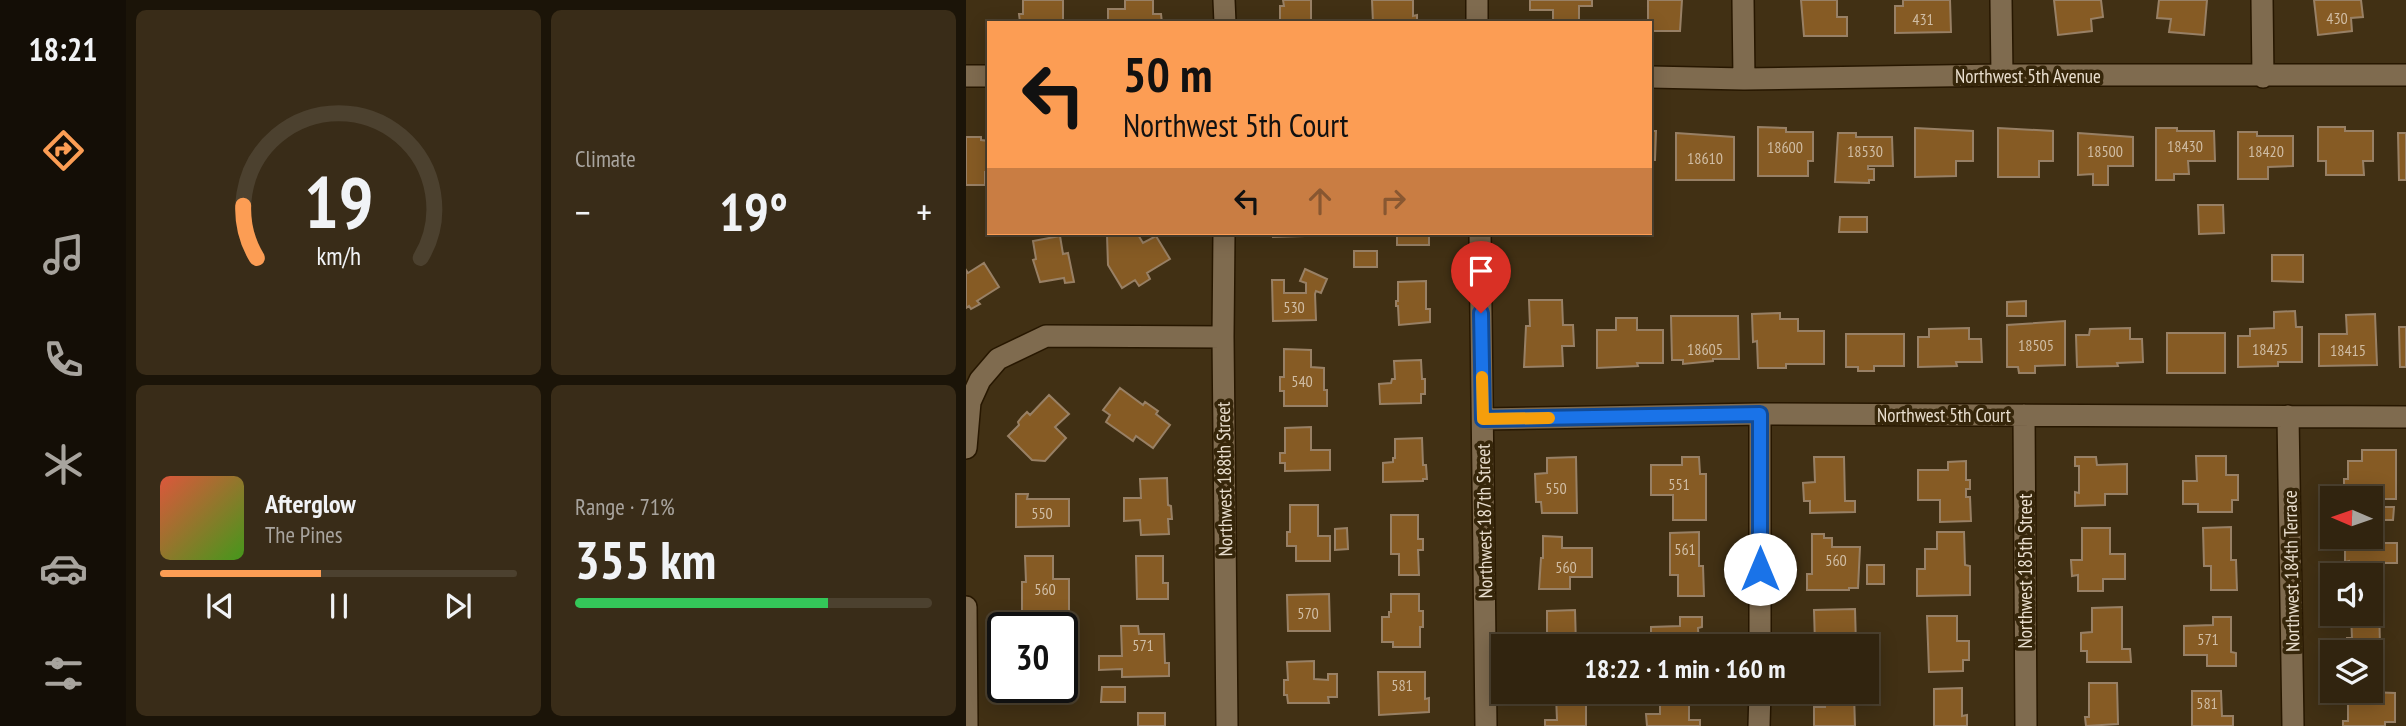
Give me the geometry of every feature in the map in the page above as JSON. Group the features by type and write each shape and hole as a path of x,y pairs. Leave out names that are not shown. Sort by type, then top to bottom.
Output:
{"street":[{"path":"1224,0 1224,21"},
{"path":"1477,0 1477,21"},
{"path":"1743,0 1744,79"},
{"path":"2001,0 2002,75"},
{"path":"2262,0 2263,77"},
{"name":"Northwest 5th Avenue","path":"1652,77 1744,79 2002,75 2406,75"},
{"path":"966,76 987,76"},
{"name":"Northwest 188th Street","path":"1224,235 1227,726"},
{"name":"Northwest 187th Street","path":"1480,235 1486,726"},
{"path":"966,448 970,402 980,380 998,359 1046,336 1223,337"},
{"path":"1760,414 1760,634"},
{"name":"Northwest 5th Court","path":"1483,419 1760,414 2406,416"},
{"name":"Northwest 185th Street","path":"2024,415 2026,726"},
{"name":"Northwest 184th Terrace","path":"2288,416 2293,726"},
{"path":"966,607 967,726"},
{"path":"1759,704 1759,726"}],"building":[{"path":"1023,0 1063,0 1063,21 1020,21 1019,14 1023,14"},
{"path":"1125,0 1153,0 1153,14 1161,14 1162,21 1108,21 1108,9 1125,9"},
{"path":"1283,0 1311,0 1311,21 1280,21 1280,6 1284,6"},
{"path":"1372,0 1413,0 1413,16 1417,15 1417,21 1373,21"},
{"path":"1530,0 1592,0 1592,6 1579,6 1579,21 1553,21 1553,10 1530,10"},
{"path":"1648,0 1682,0 1680,31 1652,31 1652,21 1648,21"},
{"path":"1801,0 1837,0 1837,17 1847,17 1847,36 1804,36"},
{"path":"1903,0 1950,0 1951,32 1895,33 1895,6 1903,6"},
{"path":"2054,0 2101,0 2103,17 2091,19 2092,31 2058,35"},
{"path":"2159,0 2207,0 2204,35 2169,32 2171,19 2157,18"},
{"path":"2314,0 2361,0 2363,17 2351,18 2352,31 2318,35"},
{"path":"1758,127 1786,128 1786,132 1813,132 1813,161 1808,161 1808,176 1758,176"},
{"path":"2318,127 2373,131 2373,161 2363,161 2364,175 2326,175 2326,161 2318,161"},
{"path":"1915,128 1973,131 1973,161 1956,161 1956,176 1915,177"},
{"path":"1998,128 2053,131 2053,161 2039,161 2039,177 1998,177"},
{"path":"2156,128 2214,131 2215,161 2188,161 2189,174 2174,174 2174,180 2156,180"},
{"path":"1652,131 1656,131 1655,160 1652,160"},
{"path":"2238,132 2257,132 2257,136 2293,136 2293,166 2268,167 2268,179 2238,179"},
{"path":"1676,133 1734,137 1734,180 1676,180"},
{"path":"1838,133 1856,133 1856,137 1892,137 1893,166 1868,166 1868,169 1874,169 1874,180 1869,180 1869,183 1835,182"},
{"path":"2078,133 2133,137 2133,166 2108,166 2108,185 2093,185 2093,174 2078,175"},
{"path":"2398,133 2406,133 2406,180 2399,180"},
{"path":"966,137 981,137 981,140 987,141 985,185 966,185"},
{"path":"2198,205 2223,205 2224,233 2199,234"},
{"path":"1840,217 1867,217 1867,232 1839,232"},
{"path":"1107,235 1138,235 1143,243 1156,236 1170,259 1147,273 1150,279 1139,286 1135,280 1122,288 1108,265"},
{"path":"1273,235 1304,235 1304,236"},
{"path":"1397,235 1429,235 1429,245 1397,245"},
{"path":"1060,236 1063,254 1068,253 1074,282 1065,283 1064,278 1040,282 1033,260 1036,259 1033,241"},
{"path":"1354,251 1377,251 1377,267 1354,267"},
{"path":"2272,255 2303,255 2303,282 2272,281"},
{"path":"984,263 999,287 977,301 980,304 971,309 969,306 966,308 966,270 968,273"},
{"path":"1305,269 1327,279 1321,293 1316,291 1315,294 1316,320 1273,321 1272,280 1284,280 1284,293 1306,293 1306,283 1300,281"},
{"path":"1426,281 1426,309 1430,309 1430,322 1399,325 1396,306 1398,282"},
{"path":"1529,300 1562,300 1563,325 1573,325 1574,346 1562,346 1563,366 1524,367 1526,326 1530,326"},
{"path":"2026,301 2026,316 2007,316 2007,302"},
{"path":"2295,311 2296,327 2302,327 2302,362 2278,362 2278,366 2238,367 2238,336 2250,336 2250,329 2274,328 2274,312"},
{"path":"1780,313 1780,319 1798,319 1798,331 1824,331 1824,364 1786,364 1786,368 1758,368 1752,314"},
{"path":"2375,314 2377,365 2319,366 2319,334 2347,334 2346,315"},
{"path":"1671,316 1738,316 1739,359 1713,359 1683,364 1683,360 1672,360"},
{"path":"1616,318 1637,318 1637,330 1663,330 1663,363 1597,368 1597,330 1616,330"},
{"path":"2065,321 2065,365 2035,366 2035,373 2019,373 2018,367 2007,367 2007,325"},
{"path":"2399,327 2406,327 2406,367 2400,367"},
{"path":"1969,328 1969,339 1981,339 1982,362 1918,367 1918,337 1929,337 1929,329"},
{"path":"2130,328 2130,339 2142,339 2143,362 2117,363 2118,366 2077,367 2076,335 2089,335 2090,329"},
{"path":"2167,333 2225,333 2225,373 2167,373"},
{"path":"1846,334 1904,334 1904,366 1874,366 1874,371 1858,371 1858,367 1846,367"},
{"path":"1284,349 1311,350 1311,367 1324,368 1327,406 1284,406 1280,377 1284,377"},
{"path":"1421,360 1425,394 1421,394 1421,403 1380,404 1379,384 1391,383 1392,379 1395,379 1394,361"},
{"path":"1120,388 1143,405 1145,402 1158,411 1156,414 1170,425 1153,448 1136,436 1133,441 1106,422 1110,415 1103,410"},
{"path":"1049,395 1069,414 1055,427 1066,438 1045,461 1032,460 1008,436 1027,412 1030,415"},
{"path":"1311,427 1311,450 1330,450 1330,470 1285,471 1285,463 1280,463 1280,453 1285,453 1285,428"},
{"path":"1422,438 1423,465 1426,465 1427,479 1383,482 1383,463 1393,462 1395,458 1395,439"},
{"path":"2362,450 2396,450 2396,499 2384,499 2384,486 2344,486 2344,479 2348,479 2348,461 2362,461"},
{"path":"2196,456 2226,456 2226,475 2238,475 2238,500 2232,500 2232,512 2198,512 2198,504 2183,504 2183,481 2197,481"},
{"path":"1576,457 1577,513 1542,513 1541,502 1536,502 1535,474 1547,473 1547,458"},
{"path":"1682,457 1699,457 1700,474 1706,474 1706,520 1673,520 1673,495 1651,495 1651,465 1682,465"},
{"path":"1814,457 1844,457 1845,501 1855,501 1855,512 1810,513 1810,501 1804,501 1803,483 1815,482"},
{"path":"2075,457 2096,457 2097,465 2127,464 2127,494 2105,494 2105,505 2075,506 2075,492 2079,493 2079,466 2075,466"},
{"path":"1966,461 1966,480 1970,480 1970,489 1966,489 1966,497 1970,497 1971,521 1940,522 1940,500 1918,500 1918,470 1948,470 1948,462"},
{"path":"1167,478 1168,505 1171,506 1172,519 1168,519 1169,534 1141,535 1140,520 1124,521 1124,498 1141,498 1140,479"},
{"path":"1016,494 1028,494 1027,499 1069,499 1069,526 1016,527"},
{"path":"1290,505 1318,505 1318,536 1330,536 1330,561 1296,561 1296,546 1287,546"},
{"path":"2384,507 2394,507 2393,520 2384,520"},
{"path":"1391,515 1418,515 1418,539 1423,539 1423,550 1418,550 1419,575 1399,575 1399,554 1391,554"},
{"path":"2231,527 2231,560 2236,560 2237,590 2211,590 2211,566 2204,566 2203,528"},
{"path":"1347,528 1348,549 1335,550 1335,529"},
{"path":"2082,528 2110,528 2110,554 2125,554 2125,579 2103,579 2103,591 2078,591 2078,575 2072,576 2071,560 2082,560"},
{"path":"1699,532 1699,566 1703,566 1704,596 1678,596 1678,575 1670,575 1670,533"},
{"path":"1937,532 1964,532 1965,565 1970,566 1970,595 1917,596 1917,569 1925,569 1925,549 1937,549"},
{"path":"1812,534 1824,534 1824,538 1832,538 1832,547 1860,547 1858,588 1807,590 1807,574 1812,574"},
{"path":"1543,536 1562,537 1562,548 1592,548 1592,577 1570,577 1570,589 1539,589"},
{"path":"2384,543 2397,543 2397,563 2345,562 2345,550 2384,550"},
{"path":"1025,556 1053,556 1053,579 1069,579 1069,612 1022,612 1022,582 1026,582"},
{"path":"1136,556 1163,556 1163,583 1168,583 1168,599 1137,599"},
{"path":"1867,565 1884,565 1884,584 1867,584"},
{"path":"1329,594 1330,631 1288,631 1287,595"},
{"path":"1391,594 1419,594 1419,611 1423,611 1420,647 1393,647 1393,642 1382,642 1382,617 1389,617 1391,612"},
{"path":"2122,607 2122,649 2130,649 2131,662 2087,662 2087,651 2081,651 2081,633 2092,632 2092,608"},
{"path":"1855,609 1856,634 1815,634 1814,610"},
{"path":"1575,610 1576,634 1547,634 1547,611"},
{"path":"1927,616 1957,616 1957,641 1969,641 1969,660 1963,660 1963,671 1929,672"},
{"path":"1680,617 1702,617 1702,627 1698,628 1698,634 1651,634 1651,627 1680,626"},
{"path":"2213,617 2231,617 2231,652 2236,653 2236,666 2207,666 2207,655 2184,655 2184,626 2213,625"},
{"path":"1121,626 1138,626 1139,634 1164,634 1165,663 1169,663 1169,676 1122,677 1122,669 1099,670 1099,656 1122,656"},
{"path":"2352,626 2380,626 2380,640 2347,640 2352,638"},
{"path":"1314,661 1314,679 1328,680 1328,674 1337,674 1337,697 1328,697 1329,703 1288,703 1287,695 1284,695 1284,680 1288,680 1287,662"},
{"path":"1378,672 1425,672 1425,699 1429,698 1429,712 1379,715"},
{"path":"2089,683 2117,683 2118,724 2086,726 2085,717 2089,717"},
{"path":"1102,687 1125,687 1125,702 1101,702"},
{"path":"1962,688 1962,716 1967,715 1967,726 1934,726 1934,689"},
{"path":"2192,691 2221,691 2222,716 2233,716 2233,726 2192,726"},
{"path":"2383,693 2395,693 2395,722 2385,722 2385,726 2343,726 2343,721 2348,721 2348,703 2383,703"},
{"path":"1556,704 1586,704 1586,726 1545,726 1545,720 1557,720"},
{"path":"1660,704 1689,704 1689,720 1700,720 1700,726 1647,726 1646,714 1660,714"},
{"path":"1825,704 1854,704 1855,726 1814,726 1814,707 1825,707"},
{"path":"1138,713 1165,713 1165,726 1138,726"}],"slow traffic":[{"path":"1482,377 1483,419 1549,418"}],"route":[{"path":"1481,313 1483,419 1760,414 1760,569"}]}
